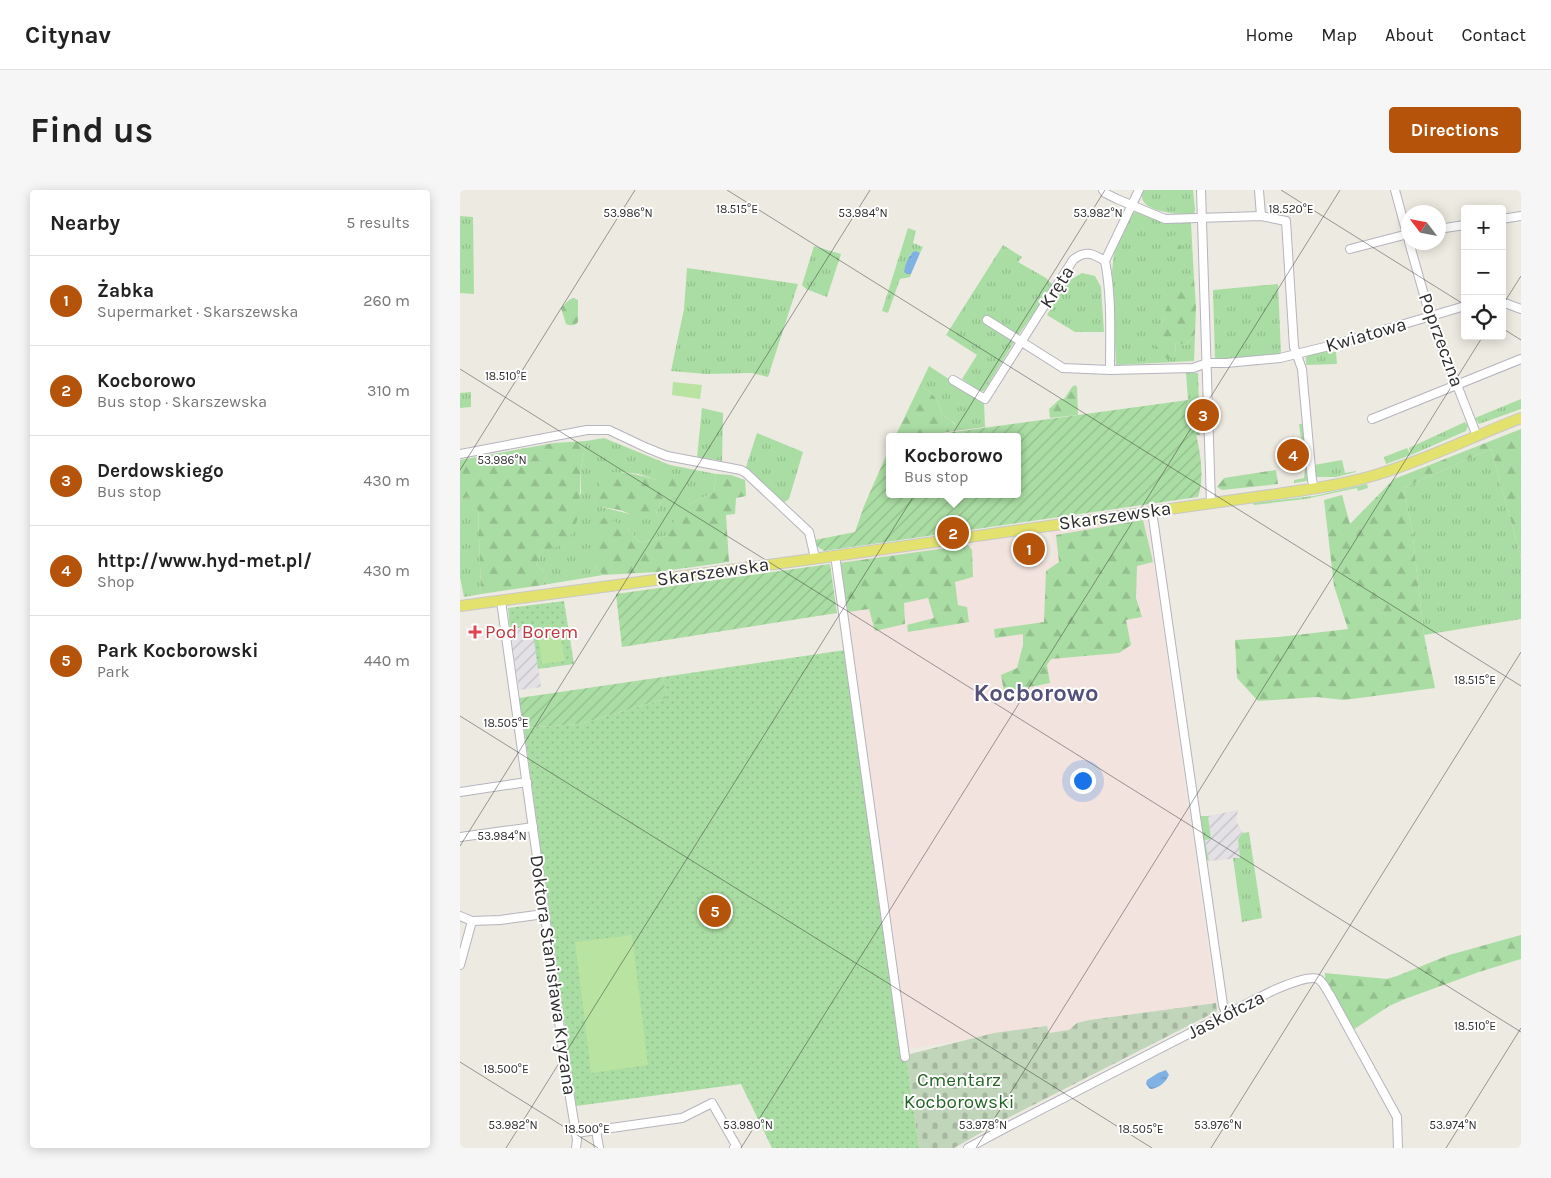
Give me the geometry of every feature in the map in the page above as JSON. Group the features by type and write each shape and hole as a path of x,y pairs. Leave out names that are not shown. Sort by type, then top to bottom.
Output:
{"main road":[{"name":"Skarszewska","path":"460,606 1352,482 1386,472 1521,418"}],"street":[{"path":"1103,190 1105,193 1165,219 1261,216 1286,221 1294,347 1302,369 1314,488"},
{"path":"1105,261 1139,190"},
{"path":"1201,190 1211,503"},
{"path":"1259,190 1261,216"},
{"name":"Poprzeczna","path":"1395,190 1401,212"},
{"path":"1506,218 1521,216"},
{"path":"1446,228 1461,226"},
{"path":"1350,249 1401,239"},
{"name":"Poprzeczna","path":"1411,250 1430,316 1478,436"},
{"name":"Kręta","path":"953,380 984,399 1074,260 1080,254 1096,255 1105,261 1108,275 1110,310 1110,370"},
{"path":"1506,303 1521,309"},
{"name":"Kwiatowa","path":"1207,363 1280,358 1333,345 1461,307"},
{"path":"987,320 1063,368 1110,370 1193,368 1207,363"},
{"path":"1372,419 1521,359"},
{"path":"460,454 587,430 608,430 667,456 741,470 809,532 815,558"},
{"path":"1152,511 1223,1005 1226,1014"},
{"path":"835,555 905,1057"},
{"name":"Doktora Stanisława Kryzana","path":"501,601 565,1067 577,1140"},
{"path":"460,792 527,782"},
{"path":"460,837 533,827"},
{"path":"460,916 472,921 500,920 544,914"},
{"path":"460,965 472,921"},
{"name":"Jaskółcza","path":"968,1148 1226,1014 1292,982 1317,979 1333,1001 1397,1117 1398,1148"},
{"path":"577,1140 596,1130 682,1118 712,1103 737,1147 734,1148"},
{"path":"596,1130 599,1148"}],"shaded area":[{"path":"1147,517 1216,1003 1089,1020 1077,1023 1069,1030 1049,1033 1047,1026 907,1049 838,559 1014,535 1019,566 1054,560 1050,530"},
{"path":"532,626 541,687 519,690 510,629"},
{"path":"1238,810 1236,821 1243,833 1238,839 1240,858 1209,861 1205,840 1211,839 1208,816"}],"green space":[{"path":"1143,190 1193,190 1194,215 1169,213 1151,208 1142,198"},
{"path":"1138,211 1164,221 1191,223 1194,278 1189,277 1163,318 1160,337 1155,346 1176,355 1175,342 1186,345 1195,334 1194,361 1116,365 1112,272 1114,253 1133,213"},
{"path":"460,216 473,217 474,294 460,293"},
{"path":"908,228 916,231 913,243 923,247 920,253 916,251 910,255 904,272 911,274 910,277 900,279 888,313 882,311"},
{"path":"1174,235 1182,248 1182,254 1179,256 1172,245 1171,237"},
{"path":"1003,245 1022,257 1018,262 1046,278 1053,285 1021,331 984,391 979,391 962,379 977,355 946,335"},
{"path":"814,246 841,254 827,297 806,289 802,285"},
{"path":"687,268 798,284 768,377 752,373 706,374 671,371 684,309"},
{"path":"1082,273 1095,276 1101,287 1104,332 1075,332 1047,315 1068,281"},
{"path":"1189,277 1194,278 1195,334 1186,345 1175,342 1176,355 1169,359 1157,355 1155,346 1168,305"},
{"path":"1278,284 1281,354 1215,359 1213,290"},
{"path":"573,298 578,300 578,322 571,325 566,324 561,308"},
{"path":"1330,349 1331,352 1336,352 1337,364 1306,365 1306,357 1313,352"},
{"path":"929,366 984,402 985,427 954,431 955,424 941,414 941,409 935,397 920,385"},
{"path":"1186,373 1198,373 1200,435 1196,435 1188,400"},
{"path":"673,382 702,385 700,399 672,395"},
{"path":"920,385 935,397 941,409 941,414 955,425 954,431 942,433 897,433"},
{"path":"1075,385 1077,387 1078,415 1050,418 1049,409 1060,399 1064,399"},
{"path":"471,392 471,407 460,408 460,393"},
{"path":"1521,399 1521,409 1479,424 1475,418"},
{"path":"1188,400 1201,461 1201,486 1198,497 824,551 815,545 815,540 855,532 886,456 886,498 1021,498 1021,433 947,433"},
{"path":"702,408 723,413 722,461 697,457"},
{"path":"1465,422 1468,426 1466,431 1411,455 1409,448"},
{"path":"1299,424 1303,424 1309,477 1307,481 1294,483 1294,480 1304,478 1305,467"},
{"path":"1521,429 1521,557 1491,449 1403,488 1412,529 1424,635 1435,688 1344,700 1317,697 1258,701 1237,678 1235,640 1348,629 1334,586 1324,500 1342,495 1350,524 1394,479"},
{"path":"757,433 803,452 789,499 783,503 746,467"},
{"path":"604,438 670,465 716,474 714,492 690,504 666,536 640,543 628,528 595,566 603,575 543,585 547,575 536,564 542,551 546,549 581,493 581,468 586,441","holes":["622,472 639,474 657,480 681,498 668,497 662,500 656,514 630,514 601,507"]},
{"path":"586,441 581,468 577,519 570,537 562,545 542,551 536,564 547,575 543,585 481,594 478,507 469,497 460,499 460,460 554,443"},
{"path":"1407,448 1411,455 1386,464 1384,457"},
{"path":"1491,449 1521,557 1521,619 1424,635 1412,529 1403,488"},
{"path":"1342,460 1345,473 1356,472 1336,477 1316,477 1314,465"},
{"path":"1276,470 1278,484 1222,490 1217,487 1224,478"},
{"path":"610,472 634,474 657,480 663,473 675,475 682,484 681,499 668,497 662,500 656,514 645,520 620,510 601,507 596,497 601,480"},
{"path":"716,474 731,475 745,480 746,496 736,498 735,514 726,515 729,562 657,572 603,575 595,566 596,525 605,517 628,528 640,543 666,536 666,530 690,504 714,492"},
{"path":"1367,484 1368,488 1358,491 1357,488 1305,499 1254,505 1253,503 1314,496"},
{"path":"469,497 478,506 481,594 464,597 460,577 460,499"},
{"path":"1143,520 1153,562 1137,566 1136,598 1142,617 1126,620 1131,645 1119,653 1051,659 1047,665 1050,683 1004,692 1001,675 1017,668 1023,645 1023,634 995,638 994,629 1044,622 1046,571 1059,562 1056,535"},
{"path":"968,545 972,550 973,577 955,582 958,605 967,607 969,622 908,632 907,625 934,618 928,598 904,603 905,624 875,631 869,609 848,612 839,563"},
{"path":"830,564 837,613 622,647 616,594"},
{"path":"564,601 574,664 538,669 532,626 510,629 508,608"},
{"path":"560,631 565,661 542,664 538,634"},
{"path":"845,650 919,1148 772,1148 741,1084 576,1106 524,728 580,724 667,698 663,677"},
{"path":"663,677 667,698 580,724 524,728 519,698"},
{"path":"1201,816 1208,816 1211,839 1205,840 1209,861 1205,859"},
{"path":"1249,832 1262,918 1242,922 1233,858 1240,858 1238,839 1243,833"},
{"path":"632,935 648,1065 591,1073 575,942"},
{"path":"1521,935 1521,959 1405,999 1389,1006 1353,1030 1325,983 1325,973 1387,979 1449,955"},
{"name":"Cmentarz Kocborowski","path":"1216,1003 1217,1011 1002,1121 954,1148 919,1148 906,1055 994,1033 1047,1026 1049,1033 1069,1030 1077,1023 1089,1020"}],"water":[{"path":"916,251 920,253 911,274 907,274 904,272 907,261 911,254"},
{"path":"1166,1070 1169,1075 1166,1080 1161,1085 1150,1089 1146,1084 1147,1080"}],"place":[{"name":"Derdowskiego","path":"1203,415"},
{"name":"http://www.hyd-met.pl/","path":"1293,455"},
{"name":"Kocborowo","path":"953,533"},
{"name":"Żabka","path":"1029,549"},
{"name":"Pod Borem","path":"475,632"},
{"name":"Park Kocborowski","path":"715,911"}],"district":[{"name":"Kocborowo","path":"1036,693"}]}
